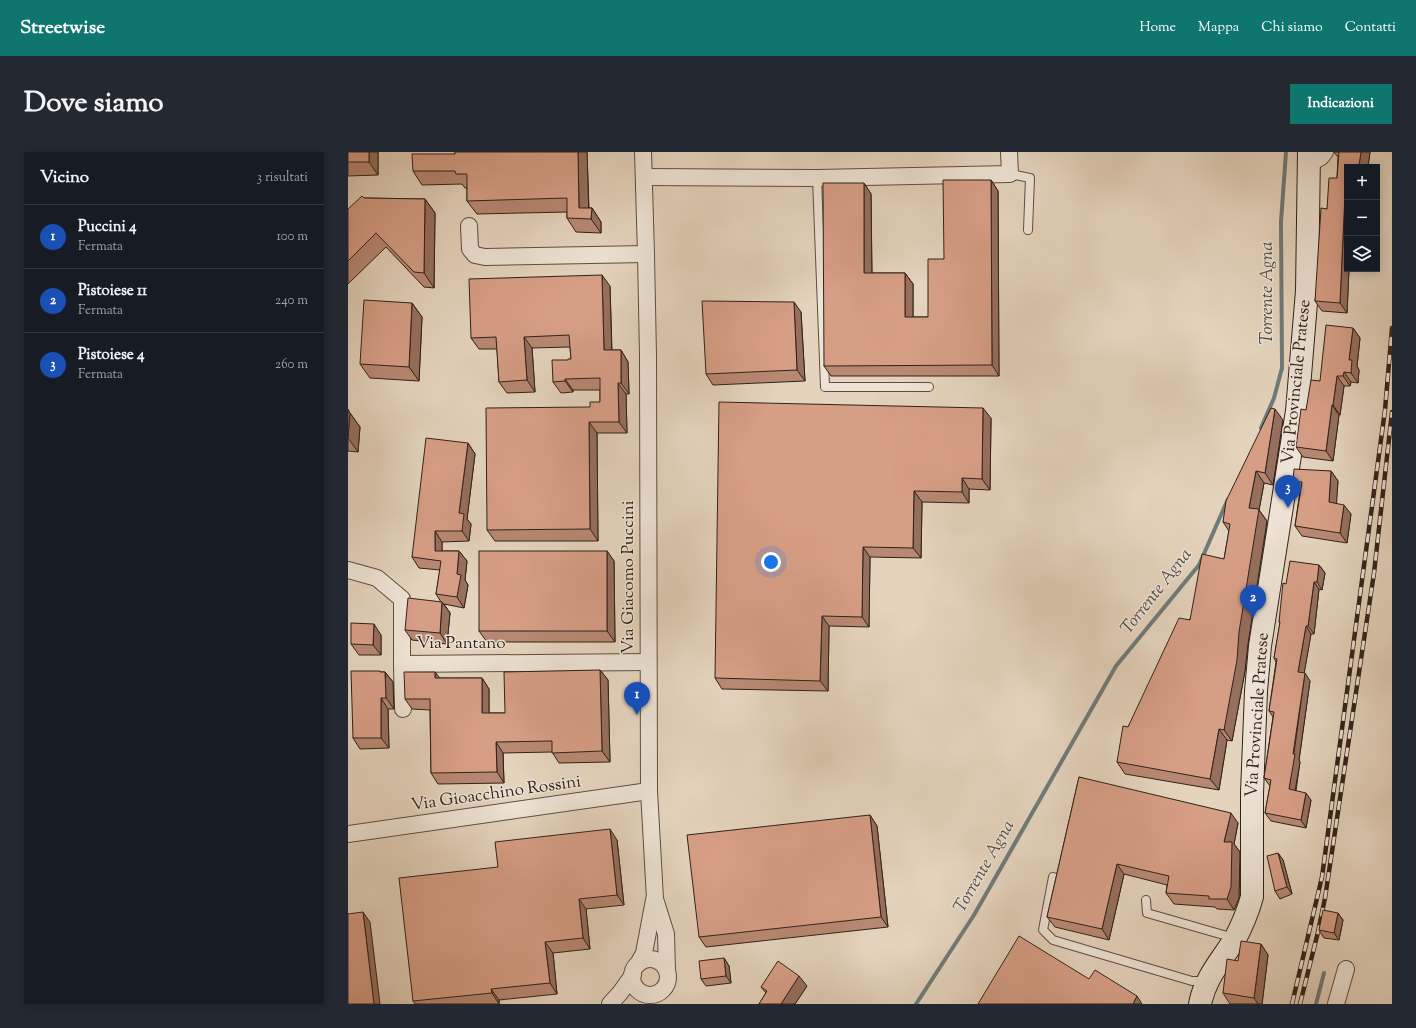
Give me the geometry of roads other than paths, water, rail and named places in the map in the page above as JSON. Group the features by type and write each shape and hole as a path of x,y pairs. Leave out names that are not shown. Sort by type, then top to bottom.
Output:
{"street":[{"name":"Via Giacomo Puccini","path":"643,152 646,254 649,791 655,899 666,934 667,971"},
{"path":"644,177 817,178 1010,174 1009,152"},
{"name":"Via Provinciale Pratese","path":"1201,995 1235,939 1248,911 1252,897 1252,793 1256,691 1260,646 1297,411 1307,291 1314,156"},
{"path":"470,226 470,249 475,256 646,254"},
{"name":"Via Pantano","path":"348,570 377,578 402,599 402,664 648,662"},
{"path":"402,664 403,709"},
{"name":"Via Gioacchino Rossini","path":"348,834 649,791"},
{"name":"Via Giacomo Puccini","path":"610,1004 620,993 644,953 655,899"},
{"path":"654,1004 665,988 667,983 667,971 665,966 655,959 643,960 635,969 635,986 644,994 650,995 655,994 665,988"},
{"path":"1336,1004 1346,970"}],"lane":[{"path":"1010,174 1030,178 1028,230"},
{"path":"817,178 825,386 929,386"},
{"path":"1053,877 1043,930 1053,940 1192,981 1201,995"},
{"path":"1146,900 1147,913 1235,939"}],"waterway":[{"name":"Torrente Agna","path":"1261,428 1274,398 1282,368 1281,222 1286,152"},
{"name":"Torrente Agna","path":"916,1004 974,915 1116,666 1199,565 1228,499"},
{"path":"1316,1004 1324,973"}],"railway":[{"path":"1292,1004 1322,877 1385,410 1392,328"},
{"path":"1300,1004 1325,898 1374,573 1392,412"}],"place":[{"name":"Pistoiese 4","path":"1288,508"},
{"name":"Pistoiese 11","path":"1253,618"},
{"name":"Puccini 4","path":"637,715"}]}
